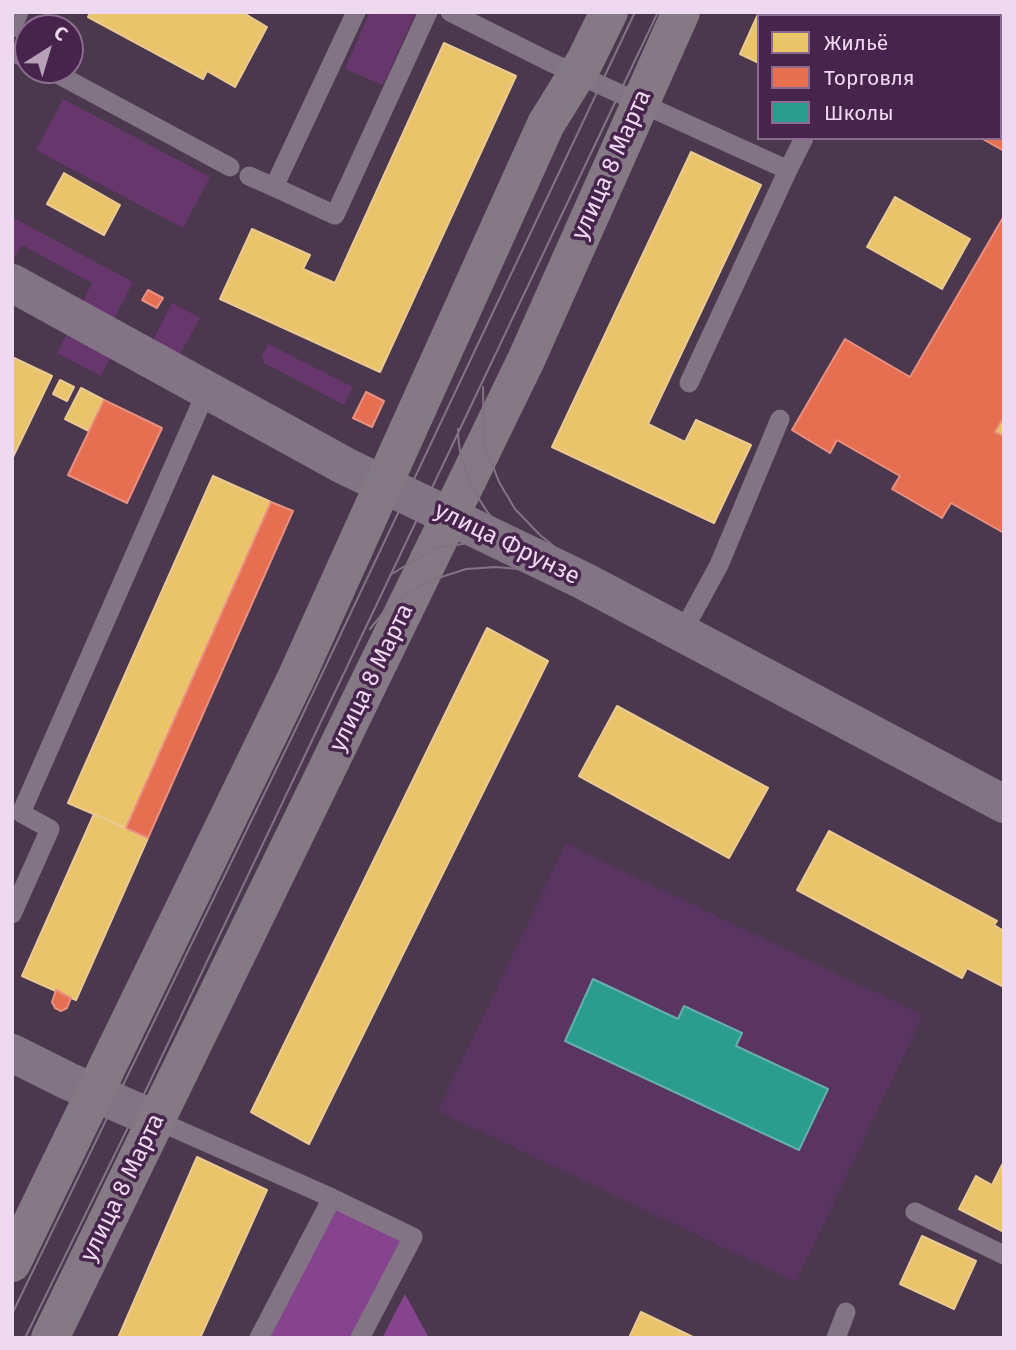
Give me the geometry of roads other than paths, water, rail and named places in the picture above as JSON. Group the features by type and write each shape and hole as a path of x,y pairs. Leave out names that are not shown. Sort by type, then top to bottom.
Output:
{"main road":[{"path":"12,1264 296,678 546,124 577,74 609,12"},
{"name":"улица 8 Марта","path":"50,1338 526,360 681,12"}],"street":[{"name":"улица Фрунзе","path":"12,283 384,485 584,581 1004,804"},
{"path":"12,1053 156,1120"}],"lane":[{"path":"12,28 19,12"},
{"path":"274,187 356,12"},
{"path":"249,176 335,215 428,12"},
{"path":"450,12 577,74 788,170"},
{"path":"76,84 230,167"},
{"path":"689,383 803,140"},
{"path":"12,914 50,829 21,813 207,390"},
{"path":"682,633 719,565 780,419"},
{"path":"156,1120 413,1237 360,1338"},
{"path":"259,1338 332,1198"},
{"path":"915,1212 1004,1255"},
{"path":"836,1338 846,1312"}],"tram line":[{"path":"12,1314 302,716 635,12"},
{"path":"25,1338 136,1111 658,12"},
{"path":"483,387 484,443 499,482 515,509 540,535 584,571 1004,790"},
{"path":"458,429 463,462 476,494 496,523 519,547"},
{"path":"390,575 435,548 483,541 515,544 567,564"},
{"path":"370,629 387,608 426,582 466,569 496,567 531,570 579,587 1004,815"}]}
